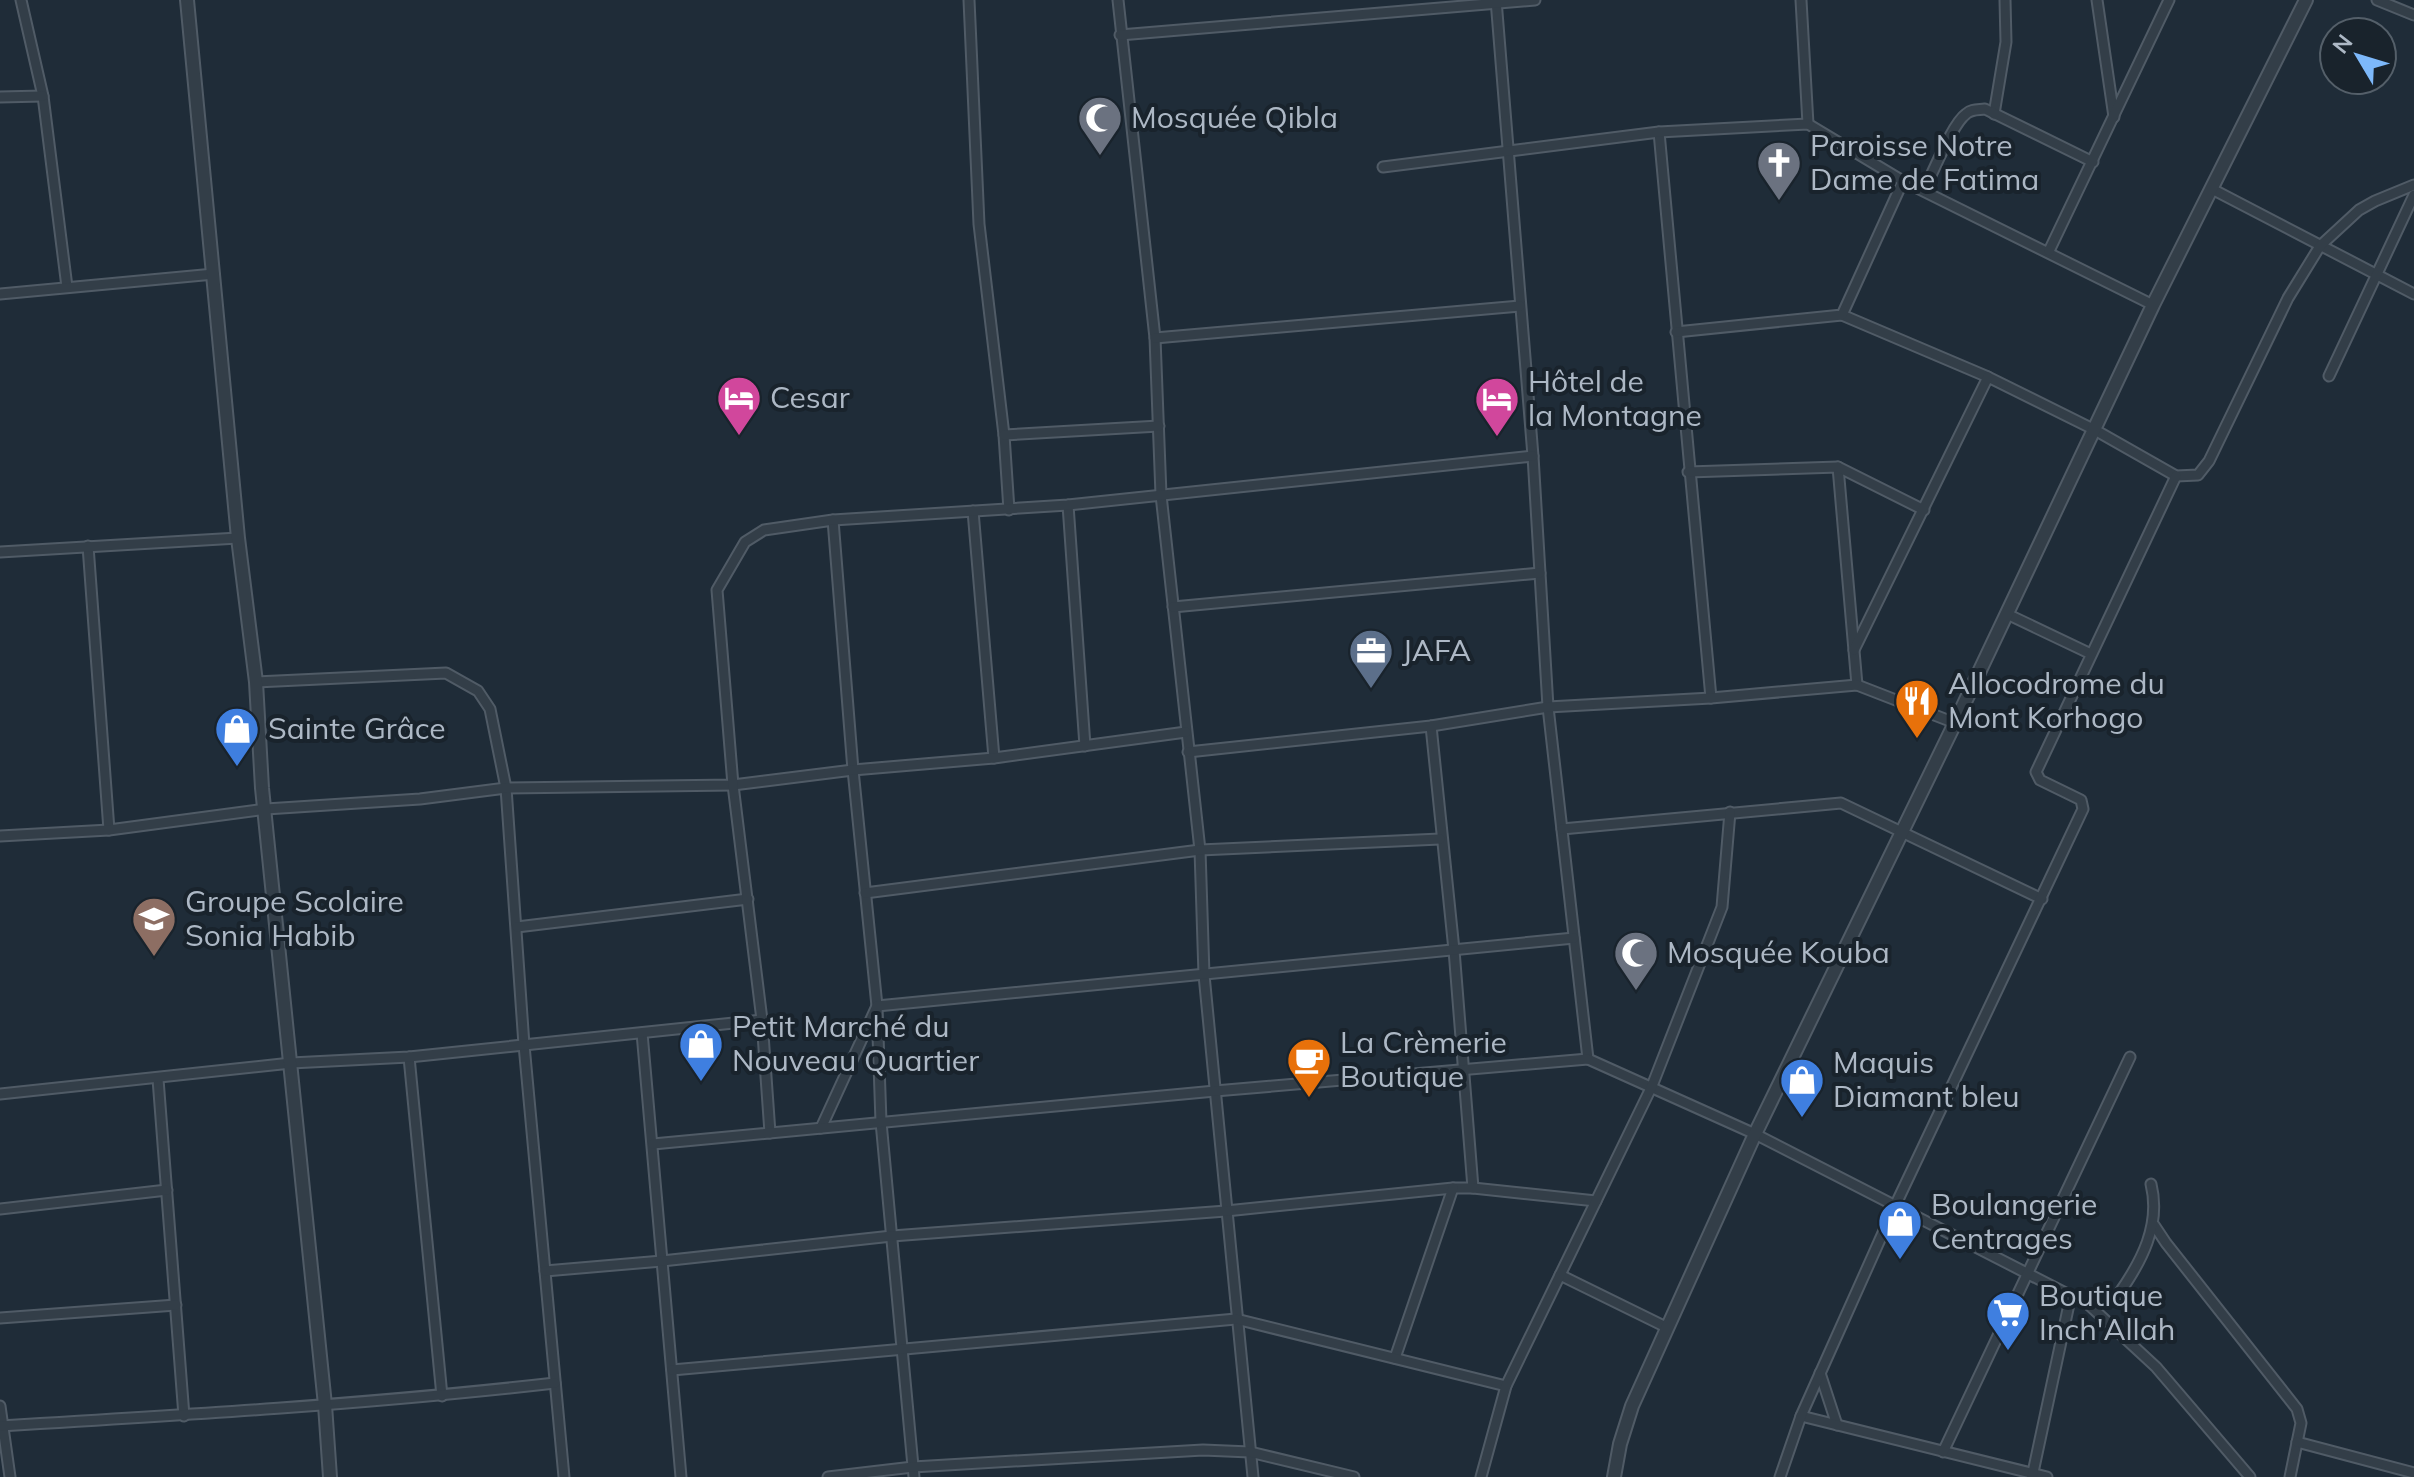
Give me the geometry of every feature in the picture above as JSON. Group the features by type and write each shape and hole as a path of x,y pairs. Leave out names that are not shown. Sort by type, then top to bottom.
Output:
{"street":[{"path":"21,0 43,96 67,287"},
{"path":"187,0 238,538 256,682 262,788 330,1477"},
{"path":"969,0 979,224 1004,435 1009,510"},
{"path":"1118,0 1155,338 1161,495 1200,850 1204,975 1253,1477"},
{"path":"1120,35 1535,0"},
{"path":"1801,0 1808,124"},
{"path":"1994,114 2006,42 2005,0"},
{"path":"2097,0 2114,117"},
{"path":"2049,251 2169,0"},
{"path":"1614,1477 1632,1406 1755,1134 1955,723 2153,305 2306,0"},
{"path":"2377,0 2414,15"},
{"path":"1496,1 1533,456 1548,707 1588,1059"},
{"path":"0,97 43,96"},
{"path":"1924,190 1956,125 1965,114 1974,110 1985,109 2093,162"},
{"path":"1383,167 1659,132 1808,124 1903,181 2153,305"},
{"path":"1659,132 1711,698"},
{"path":"1842,315 1903,181"},
{"path":"1676,332 1842,315 1988,377 2095,430 2176,476 2198,475 2209,461 2288,298 2320,246 2359,210 2414,185"},
{"path":"2212,189 2414,294"},
{"path":"2329,376 2414,195"},
{"path":"0,294 214,274"},
{"path":"1155,338 1520,306"},
{"path":"1854,650 1988,377"},
{"path":"1004,435 1159,426"},
{"path":"770,1133 762,1020 733,785 717,590 745,542 764,530 833,520 1068,505 1533,456"},
{"path":"1688,472 1838,467 1924,510"},
{"path":"1838,467 1857,685"},
{"path":"1780,1477 1801,1416 1895,1206 2083,809 2083,803 2040,780 2036,772 2176,476"},
{"path":"1068,505 1085,746"},
{"path":"973,511 994,758"},
{"path":"833,520 853,770 877,1006 881,1122 914,1472"},
{"path":"0,552 238,538"},
{"path":"88,546 109,830"},
{"path":"1173,607 1540,573"},
{"path":"2007,614 2091,654"},
{"path":"256,682 446,673 478,691 490,709 506,788 524,1045 564,1477"},
{"path":"1188,752 1431,726 1548,707 1711,698 1857,685 1955,723"},
{"path":"1431,726 1440,839 1454,950 1473,1188"},
{"path":"0,836 109,830 266,809 420,799 506,788 733,785 853,770 994,758 1186,732"},
{"path":"1562,829 1841,803 2042,899"},
{"path":"1481,1477 1506,1386 1652,1086 1722,907 1730,812"},
{"path":"865,893 1200,850 1440,839"},
{"path":"517,927 748,899"},
{"path":"877,1006 1574,938"},
{"path":"821,1128 877,1006"},
{"path":"0,1094 291,1063 409,1057 762,1020"},
{"path":"642,1033 681,1477"},
{"path":"409,1057 442,1396"},
{"path":"1943,1452 2130,1057"},
{"path":"653,1144 1588,1059 1755,1134 2089,1305 2156,1367 2250,1477"},
{"path":"158,1079 184,1416"},
{"path":"2089,1305 2118,1295 2148,1242 2154,1225 2156,1203 2151,1184"},
{"path":"545,1271 892,1236 1226,1211 1453,1188 1596,1201"},
{"path":"1395,1358 1453,1188"},
{"path":"0,1209 167,1190"},
{"path":"2154,1225 2293,1402 2301,1423 2290,1477"},
{"path":"1560,1275 1668,1328"},
{"path":"2032,1475 2071,1295"},
{"path":"0,1318 176,1305"},
{"path":"672,1370 1236,1319 1506,1386"},
{"path":"1820,1373 1837,1425"},
{"path":"1,1426 184,1416 442,1396 555,1383"},
{"path":"0,1406 10,1477"},
{"path":"1801,1416 2047,1477"},
{"path":"2297,1442 2414,1473"},
{"path":"828,1477 1203,1450 1250,1452 1354,1477"}],"place":[{"name":"Mosquée Qibla","path":"1100,157"},
{"name":"Paroisse Notre Dame de Fatima","path":"1779,202"},
{"name":"Cesar","path":"739,437"},
{"name":"Hôtel de la Montagne","path":"1497,438"},
{"name":"JAFA","path":"1371,690"},
{"name":"Allocodrome du Mont Korhogo","path":"1917,740"},
{"name":"Sainte Grâce","path":"237,768"},
{"name":"Groupe Scolaire Sonia Habib","path":"154,958"},
{"name":"Mosquée Kouba","path":"1636,992"},
{"name":"Petit Marché du Nouveau Quartier","path":"701,1083"},
{"name":"La Crèmerie Boutique","path":"1309,1099"},
{"name":"Maquis Diamant bleu","path":"1802,1119"},
{"name":"Boulangerie Centrages","path":"1900,1261"},
{"name":"Boutique Inch'Allah","path":"2008,1352"}]}
